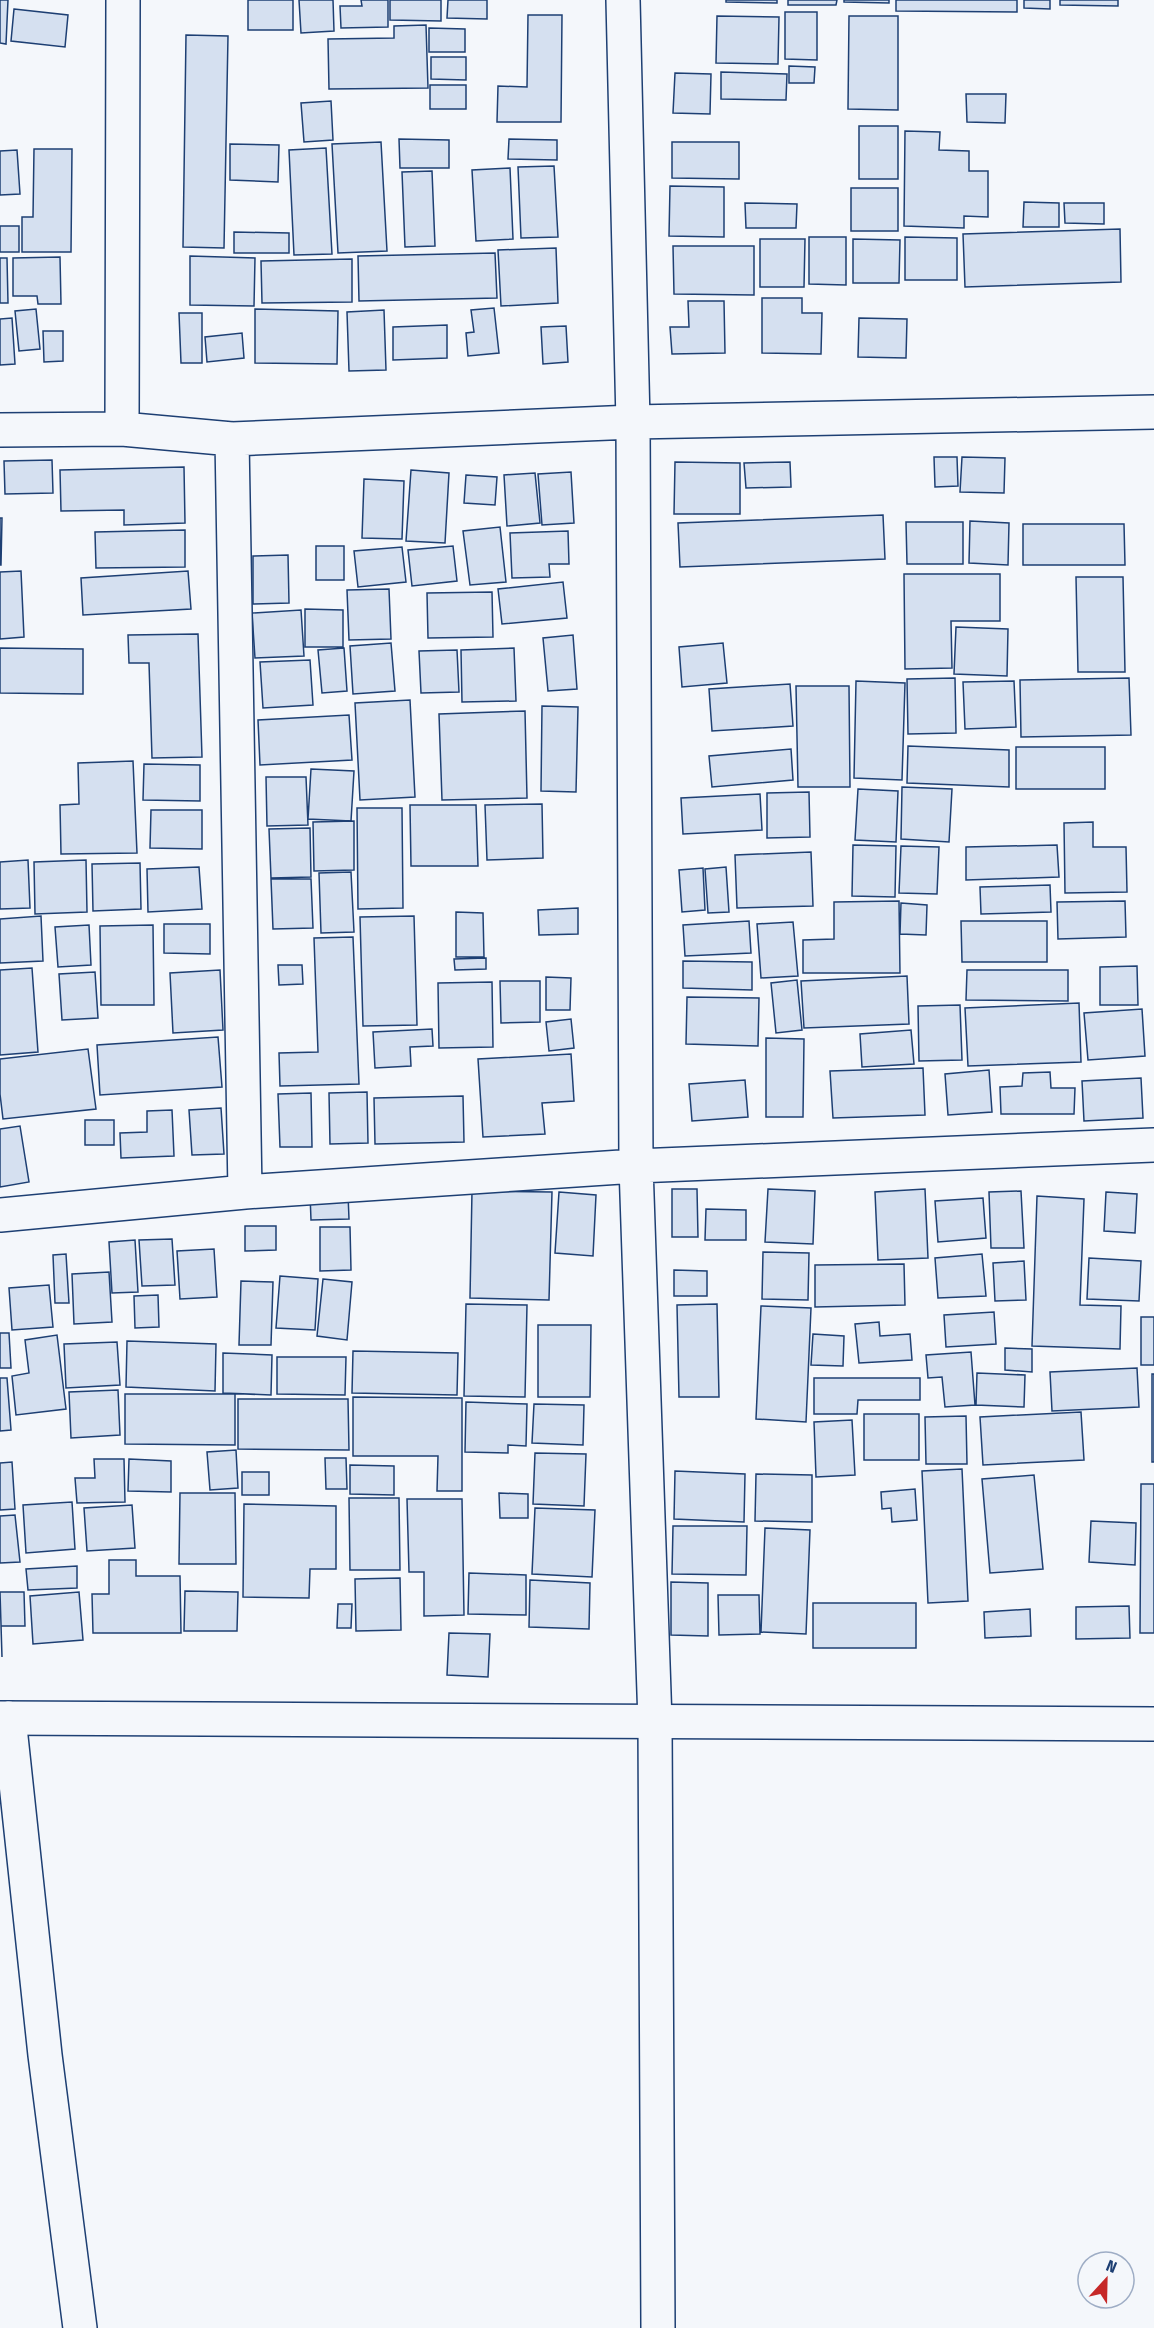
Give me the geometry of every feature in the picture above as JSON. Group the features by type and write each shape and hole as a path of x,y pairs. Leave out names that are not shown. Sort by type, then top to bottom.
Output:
{"street":[{"path":"122,429 123,0"},
{"path":"623,0 633,422 636,1166 655,1722 658,2328"},
{"path":"0,430 122,429 232,439 633,422 1154,412"},
{"path":"232,439 245,1192"},
{"path":"0,1215 245,1192 636,1166 1154,1145"},
{"path":"80,2328 5,1718 1154,1724"}],"building":[{"path":"0,0 8,0 6,44 0,43"},
{"path":"248,0 293,0 293,30 248,30"},
{"path":"299,0 333,0 334,31 301,33"},
{"path":"361,0 388,0 388,27 341,28 340,6 362,6"},
{"path":"390,0 441,0 441,21 390,20"},
{"path":"448,0 487,0 487,19 447,18"},
{"path":"726,0 777,0 777,3 726,2"},
{"path":"788,0 837,0 836,5 788,5"},
{"path":"844,0 889,0 889,3 844,2"},
{"path":"896,0 1017,0 1017,12 896,11"},
{"path":"1024,0 1050,0 1050,9 1024,8"},
{"path":"1060,0 1118,0 1118,6 1060,5"},
{"path":"14,9 68,15 65,47 11,41"},
{"path":"785,12 817,12 817,60 785,59"},
{"path":"528,15 562,15 561,122 497,122 498,86 527,87"},
{"path":"717,16 779,17 778,64 716,63"},
{"path":"849,16 898,16 898,110 848,109"},
{"path":"426,25 428,88 329,89 328,39 394,38 394,26"},
{"path":"429,28 465,29 465,52 429,52"},
{"path":"186,35 228,36 224,248 183,247"},
{"path":"431,57 466,57 466,80 431,79"},
{"path":"789,66 815,67 814,83 789,83"},
{"path":"721,72 787,74 786,100 721,99"},
{"path":"675,73 711,74 710,114 673,113"},
{"path":"430,85 466,85 466,109 430,109"},
{"path":"966,94 1006,94 1005,123 967,122"},
{"path":"331,101 333,140 304,142 301,103"},
{"path":"859,126 898,126 898,179 859,179"},
{"path":"905,131 940,132 939,150 969,151 969,171 988,171 988,217 964,216 964,228 904,226"},
{"path":"399,139 449,140 449,168 400,168"},
{"path":"509,139 557,140 557,160 508,159"},
{"path":"381,142 387,251 338,253 332,144"},
{"path":"672,142 739,142 739,179 672,178"},
{"path":"230,144 279,145 278,182 230,180"},
{"path":"326,148 332,254 294,255 289,150"},
{"path":"34,149 72,149 71,252 22,252 22,217 33,217"},
{"path":"17,150 20,194 0,195 0,151"},
{"path":"554,166 558,237 521,238 518,167"},
{"path":"510,168 513,239 476,241 472,170"},
{"path":"432,171 435,246 405,247 402,172"},
{"path":"670,186 724,187 724,237 669,236"},
{"path":"851,188 898,188 898,231 851,231"},
{"path":"1024,202 1059,203 1059,227 1023,227"},
{"path":"745,203 797,204 796,228 746,228"},
{"path":"1064,203 1104,203 1104,224 1065,223"},
{"path":"0,226 19,226 19,252 0,252"},
{"path":"1120,229 1121,282 965,287 963,234"},
{"path":"234,232 289,233 289,253 234,253"},
{"path":"809,237 846,237 846,285 809,284"},
{"path":"905,237 957,238 957,280 905,280"},
{"path":"760,239 805,239 804,287 760,287"},
{"path":"853,239 900,240 899,283 853,283"},
{"path":"673,246 754,246 754,295 674,294"},
{"path":"556,248 558,303 501,306 498,250"},
{"path":"495,253 497,298 359,301 358,256"},
{"path":"190,256 255,258 254,306 190,305"},
{"path":"60,257 61,304 38,304 37,296 13,296 13,258"},
{"path":"0,258 7,258 8,303 0,303"},
{"path":"352,259 352,302 262,303 261,261"},
{"path":"762,298 802,298 802,313 822,313 821,354 762,353"},
{"path":"688,301 724,301 725,353 672,354 670,327 689,327"},
{"path":"494,308 499,353 468,356 466,333 474,332 471,310"},
{"path":"36,309 40,349 19,351 15,311"},
{"path":"255,309 338,311 337,364 255,363"},
{"path":"384,310 386,370 349,371 347,312"},
{"path":"179,313 202,313 202,363 181,363"},
{"path":"12,318 15,364 0,365 0,319"},
{"path":"859,318 907,319 906,358 858,357"},
{"path":"447,325 447,358 393,360 393,327"},
{"path":"566,326 568,362 543,364 541,327"},
{"path":"43,331 63,331 63,361 44,362"},
{"path":"242,333 244,358 207,362 205,337"},
{"path":"934,457 957,457 958,486 935,487"},
{"path":"962,457 1005,458 1004,493 960,492"},
{"path":"52,460 53,493 5,494 4,461"},
{"path":"675,462 740,463 740,514 674,514"},
{"path":"790,462 791,487 746,488 744,463"},
{"path":"184,467 185,523 124,525 124,510 61,511 60,470"},
{"path":"411,470 449,473 445,543 406,541"},
{"path":"571,472 574,523 542,525 538,474"},
{"path":"535,473 540,523 507,526 504,475"},
{"path":"466,475 497,477 495,505 464,503"},
{"path":"364,479 404,481 402,539 362,538"},
{"path":"883,515 885,559 680,567 678,523"},
{"path":"0,518 2,518 1,565 0,565"},
{"path":"970,521 1009,523 1008,565 969,563"},
{"path":"906,522 963,522 963,564 907,564"},
{"path":"1023,524 1124,524 1125,565 1023,565"},
{"path":"500,527 506,582 470,585 463,531"},
{"path":"185,530 185,567 96,568 95,532"},
{"path":"568,531 569,564 549,564 550,577 512,578 510,533"},
{"path":"316,546 344,546 344,580 316,580"},
{"path":"453,546 457,581 412,586 408,550"},
{"path":"402,547 406,582 358,587 354,551"},
{"path":"288,555 289,603 253,604 253,556"},
{"path":"21,571 24,637 0,639 0,572"},
{"path":"188,571 191,609 83,615 81,578"},
{"path":"904,574 1000,574 1000,621 951,621 952,668 905,669"},
{"path":"1076,577 1123,577 1125,672 1078,672"},
{"path":"563,582 567,618 502,624 498,589"},
{"path":"389,589 391,639 349,640 347,590"},
{"path":"492,592 493,637 428,638 427,593"},
{"path":"305,609 343,610 343,647 305,647"},
{"path":"301,610 304,656 255,658 252,613"},
{"path":"956,627 1008,629 1007,676 954,674"},
{"path":"198,634 202,757 152,758 149,663 129,663 128,635"},
{"path":"573,635 577,689 548,691 543,638"},
{"path":"391,643 395,691 353,694 350,646"},
{"path":"723,643 727,683 682,687 679,647"},
{"path":"0,648 83,649 83,694 0,693"},
{"path":"344,648 347,691 322,693 318,650"},
{"path":"514,648 516,701 462,702 461,650"},
{"path":"457,650 459,692 421,693 419,651"},
{"path":"310,660 313,705 263,708 260,662"},
{"path":"955,678 956,733 908,734 907,679"},
{"path":"1129,678 1131,735 1021,737 1020,680"},
{"path":"856,681 905,683 902,780 854,778"},
{"path":"1014,681 1016,727 965,729 963,682"},
{"path":"790,684 793,726 712,731 709,689"},
{"path":"796,686 849,686 850,787 798,787"},
{"path":"410,700 415,797 360,800 355,703"},
{"path":"542,706 578,707 576,792 541,791"},
{"path":"525,711 527,798 442,800 439,714"},
{"path":"349,715 352,760 260,765 258,720"},
{"path":"908,746 1009,750 1009,787 907,783"},
{"path":"1016,747 1105,747 1105,789 1016,789"},
{"path":"791,749 793,780 712,787 709,756"},
{"path":"133,761 137,853 61,854 60,805 79,804 78,763"},
{"path":"144,764 200,765 200,801 143,800"},
{"path":"311,769 354,771 351,821 308,819"},
{"path":"266,777 306,777 308,825 267,826"},
{"path":"902,787 952,789 949,842 901,839"},
{"path":"858,789 898,791 896,842 855,840"},
{"path":"809,792 810,837 767,838 767,793"},
{"path":"760,794 762,830 683,834 681,798"},
{"path":"542,804 543,858 487,860 485,805"},
{"path":"410,805 476,805 478,866 411,866"},
{"path":"357,808 402,808 403,908 358,909"},
{"path":"151,810 202,810 202,849 150,848"},
{"path":"354,821 354,870 314,871 313,822"},
{"path":"1093,822 1093,847 1126,847 1127,892 1065,893 1064,823"},
{"path":"310,828 311,877 271,878 269,829"},
{"path":"853,845 896,846 895,897 852,896"},
{"path":"1057,845 1059,877 966,880 966,847"},
{"path":"901,846 939,847 937,894 899,893"},
{"path":"811,852 813,906 737,908 735,855"},
{"path":"28,860 30,908 0,909 0,862"},
{"path":"86,860 87,912 35,914 34,862"},
{"path":"140,863 141,909 93,911 92,864"},
{"path":"199,867 202,909 148,912 147,869"},
{"path":"726,867 729,912 708,913 705,869"},
{"path":"703,868 705,910 682,912 679,870"},
{"path":"351,872 354,932 321,933 319,873"},
{"path":"271,879 311,879 313,928 273,929"},
{"path":"1050,885 1051,912 981,914 980,887"},
{"path":"899,901 900,973 803,973 803,940 834,939 834,902"},
{"path":"1125,901 1126,937 1058,939 1057,902"},
{"path":"901,903 927,905 926,935 900,934"},
{"path":"578,908 578,934 539,935 538,910"},
{"path":"456,912 483,913 484,957 456,957"},
{"path":"41,916 43,961 0,963 0,919"},
{"path":"414,916 417,1025 363,1026 360,917"},
{"path":"749,921 751,953 685,956 683,925"},
{"path":"961,921 1047,921 1047,962 962,962"},
{"path":"793,922 798,976 761,978 757,924"},
{"path":"164,924 210,924 210,954 164,953"},
{"path":"89,925 91,965 58,967 55,927"},
{"path":"153,925 154,1005 101,1005 100,926"},
{"path":"353,937 359,1084 280,1086 279,1053 318,1052 314,938"},
{"path":"486,958 486,969 455,970 454,959"},
{"path":"683,961 752,962 752,990 683,988"},
{"path":"278,965 302,965 303,984 279,985"},
{"path":"1137,966 1138,1005 1100,1005 1100,967"},
{"path":"32,968 38,1052 0,1055 0,970"},
{"path":"220,970 223,1030 173,1033 170,973"},
{"path":"967,970 1068,970 1068,1001 966,1000"},
{"path":"95,972 98,1018 62,1020 59,974"},
{"path":"907,976 909,1024 804,1028 801,981"},
{"path":"546,977 571,978 570,1010 546,1010"},
{"path":"797,980 802,1030 776,1033 771,983"},
{"path":"500,981 540,981 540,1022 501,1023"},
{"path":"492,982 493,1047 439,1048 438,983"},
{"path":"687,997 759,998 758,1046 686,1044"},
{"path":"1079,1003 1081,1062 968,1066 965,1008"},
{"path":"960,1005 962,1060 919,1061 918,1006"},
{"path":"1142,1009 1145,1056 1088,1060 1084,1013"},
{"path":"571,1019 574,1048 549,1051 546,1022"},
{"path":"432,1029 433,1046 410,1047 411,1066 375,1068 373,1032"},
{"path":"911,1030 914,1064 862,1067 860,1034"},
{"path":"218,1037 222,1087 100,1095 97,1045"},
{"path":"766,1038 804,1039 803,1117 766,1117"},
{"path":"88,1049 96,1109 3,1119 0,1059"},
{"path":"571,1054 574,1101 542,1103 545,1134 483,1137 478,1059"},
{"path":"923,1068 925,1115 833,1118 830,1071"},
{"path":"989,1070 992,1112 948,1115 945,1074"},
{"path":"1050,1072 1051,1088 1075,1088 1074,1114 1001,1114 1000,1087 1022,1086 1023,1073"},
{"path":"1141,1078 1143,1118 1084,1121 1082,1081"},
{"path":"745,1080 748,1117 692,1121 689,1084"},
{"path":"367,1092 368,1143 330,1144 329,1093"},
{"path":"311,1093 312,1147 280,1147 278,1094"},
{"path":"463,1096 464,1142 375,1144 374,1098"},
{"path":"221,1108 224,1154 192,1155 189,1110"},
{"path":"172,1110 174,1156 121,1158 120,1133 147,1132 147,1111"},
{"path":"85,1120 114,1120 114,1145 85,1145"},
{"path":"20,1126 29,1182 0,1187 0,1129"},
{"path":"672,1189 697,1189 698,1237 672,1237"},
{"path":"768,1189 815,1191 813,1244 765,1242"},
{"path":"925,1189 928,1258 878,1260 875,1192"},
{"path":"472,1191 552,1192 549,1300 470,1298"},
{"path":"1021,1191 1024,1248 991,1248 989,1192"},
{"path":"559,1192 596,1195 593,1256 555,1253"},
{"path":"1106,1192 1137,1194 1135,1233 1104,1231"},
{"path":"310,1194 348,1194 349,1219 311,1220"},
{"path":"1037,1196 1084,1199 1080,1305 1121,1306 1120,1349 1032,1346"},
{"path":"983,1198 986,1238 938,1242 935,1201"},
{"path":"706,1209 746,1210 746,1240 705,1240"},
{"path":"245,1226 276,1226 276,1250 245,1251"},
{"path":"320,1227 350,1227 351,1270 320,1271"},
{"path":"172,1239 175,1285 142,1286 139,1240"},
{"path":"135,1240 138,1292 112,1293 109,1242"},
{"path":"214,1249 217,1297 180,1299 177,1251"},
{"path":"763,1252 809,1253 808,1300 762,1299"},
{"path":"66,1254 69,1303 55,1303 53,1255"},
{"path":"982,1254 986,1296 938,1298 935,1258"},
{"path":"1089,1258 1141,1261 1139,1301 1087,1299"},
{"path":"1024,1261 1026,1300 995,1301 993,1263"},
{"path":"904,1264 905,1305 815,1307 815,1265"},
{"path":"674,1270 707,1271 707,1296 674,1296"},
{"path":"109,1272 112,1322 74,1324 72,1274"},
{"path":"280,1276 318,1279 315,1330 276,1328"},
{"path":"323,1279 352,1282 347,1340 317,1336"},
{"path":"241,1281 273,1282 271,1345 239,1345"},
{"path":"49,1285 53,1327 12,1330 9,1288"},
{"path":"158,1295 159,1327 135,1328 134,1296"},
{"path":"466,1304 527,1305 525,1397 464,1396"},
{"path":"717,1304 719,1397 679,1397 677,1305"},
{"path":"761,1306 811,1308 806,1422 756,1419"},
{"path":"994,1312 996,1344 946,1347 944,1315"},
{"path":"1141,1317 1154,1317 1154,1365 1141,1365"},
{"path":"879,1322 880,1336 910,1334 912,1360 859,1363 855,1324"},
{"path":"538,1325 591,1325 590,1397 538,1397"},
{"path":"0,1333 9,1333 11,1368 0,1368"},
{"path":"813,1334 844,1336 843,1366 811,1365"},
{"path":"57,1335 66,1409 16,1415 12,1376 29,1373 25,1340"},
{"path":"127,1341 216,1344 215,1391 126,1387"},
{"path":"117,1342 120,1385 66,1388 64,1344"},
{"path":"1005,1348 1032,1349 1032,1372 1005,1370"},
{"path":"353,1351 458,1353 457,1395 352,1393"},
{"path":"971,1352 975,1405 945,1407 942,1377 928,1378 926,1355"},
{"path":"223,1353 272,1355 271,1395 223,1393"},
{"path":"277,1357 346,1357 345,1395 277,1394"},
{"path":"1137,1368 1139,1407 1052,1411 1050,1372"},
{"path":"977,1373 1025,1375 1024,1407 976,1405"},
{"path":"1152,1374 1154,1374 1154,1462 1152,1462"},
{"path":"0,1378 7,1378 11,1430 0,1431"},
{"path":"814,1378 920,1378 920,1400 858,1400 857,1414 814,1414"},
{"path":"118,1390 120,1435 71,1438 69,1392"},
{"path":"125,1394 235,1394 235,1445 125,1444"},
{"path":"353,1397 462,1398 462,1491 437,1491 438,1456 353,1456"},
{"path":"238,1399 348,1399 349,1450 238,1449"},
{"path":"466,1402 527,1404 526,1446 508,1445 508,1453 465,1452"},
{"path":"534,1404 584,1405 583,1445 532,1443"},
{"path":"1081,1412 1084,1460 983,1465 980,1417"},
{"path":"864,1414 919,1414 919,1460 864,1460"},
{"path":"966,1416 967,1464 926,1464 925,1417"},
{"path":"852,1420 855,1475 816,1477 814,1422"},
{"path":"236,1450 238,1488 210,1490 207,1452"},
{"path":"535,1453 586,1454 584,1506 533,1504"},
{"path":"325,1458 346,1458 347,1489 326,1489"},
{"path":"94,1459 124,1459 125,1502 77,1503 75,1478 95,1478"},
{"path":"129,1459 171,1461 171,1492 128,1491"},
{"path":"12,1462 15,1509 0,1510 0,1463"},
{"path":"350,1465 394,1466 394,1495 350,1494"},
{"path":"962,1469 968,1601 928,1603 922,1471"},
{"path":"675,1471 745,1474 744,1522 674,1519"},
{"path":"242,1472 269,1472 269,1495 242,1495"},
{"path":"756,1474 812,1475 812,1522 755,1521"},
{"path":"1034,1475 1043,1569 990,1573 982,1479"},
{"path":"1141,1484 1154,1484 1154,1633 1140,1633"},
{"path":"915,1489 917,1520 892,1522 891,1508 882,1509 881,1492"},
{"path":"180,1493 235,1493 236,1564 179,1564"},
{"path":"499,1493 528,1494 528,1518 500,1518"},
{"path":"349,1498 399,1498 400,1570 350,1570"},
{"path":"407,1499 462,1499 464,1615 424,1616 424,1572 409,1572"},
{"path":"72,1502 75,1549 26,1553 23,1505"},
{"path":"244,1504 336,1506 336,1569 310,1569 309,1598 243,1597"},
{"path":"132,1505 135,1548 87,1551 84,1508"},
{"path":"535,1508 595,1510 592,1577 532,1574"},
{"path":"15,1515 20,1562 0,1563 0,1516"},
{"path":"1091,1521 1136,1523 1135,1565 1089,1562"},
{"path":"673,1526 747,1526 746,1575 672,1574"},
{"path":"765,1528 810,1530 806,1634 761,1632"},
{"path":"109,1560 136,1560 136,1576 180,1576 181,1633 93,1633 92,1594 109,1594"},
{"path":"77,1566 77,1588 28,1590 26,1569"},
{"path":"469,1573 526,1575 526,1615 468,1614"},
{"path":"400,1578 401,1630 356,1631 355,1579"},
{"path":"530,1580 590,1583 589,1629 529,1627"},
{"path":"671,1582 708,1583 708,1636 671,1635"},
{"path":"185,1591 238,1592 237,1631 184,1631"},
{"path":"0,1592 24,1592 25,1626 1,1626"},
{"path":"79,1592 83,1640 33,1644 30,1596"},
{"path":"718,1595 759,1595 760,1634 719,1635"},
{"path":"813,1603 916,1603 916,1648 813,1648"},
{"path":"338,1604 352,1604 351,1628 337,1628"},
{"path":"1129,1606 1130,1638 1076,1639 1076,1607"},
{"path":"1030,1609 1031,1636 985,1638 984,1612"},
{"path":"449,1633 490,1634 488,1677 447,1675"}]}
